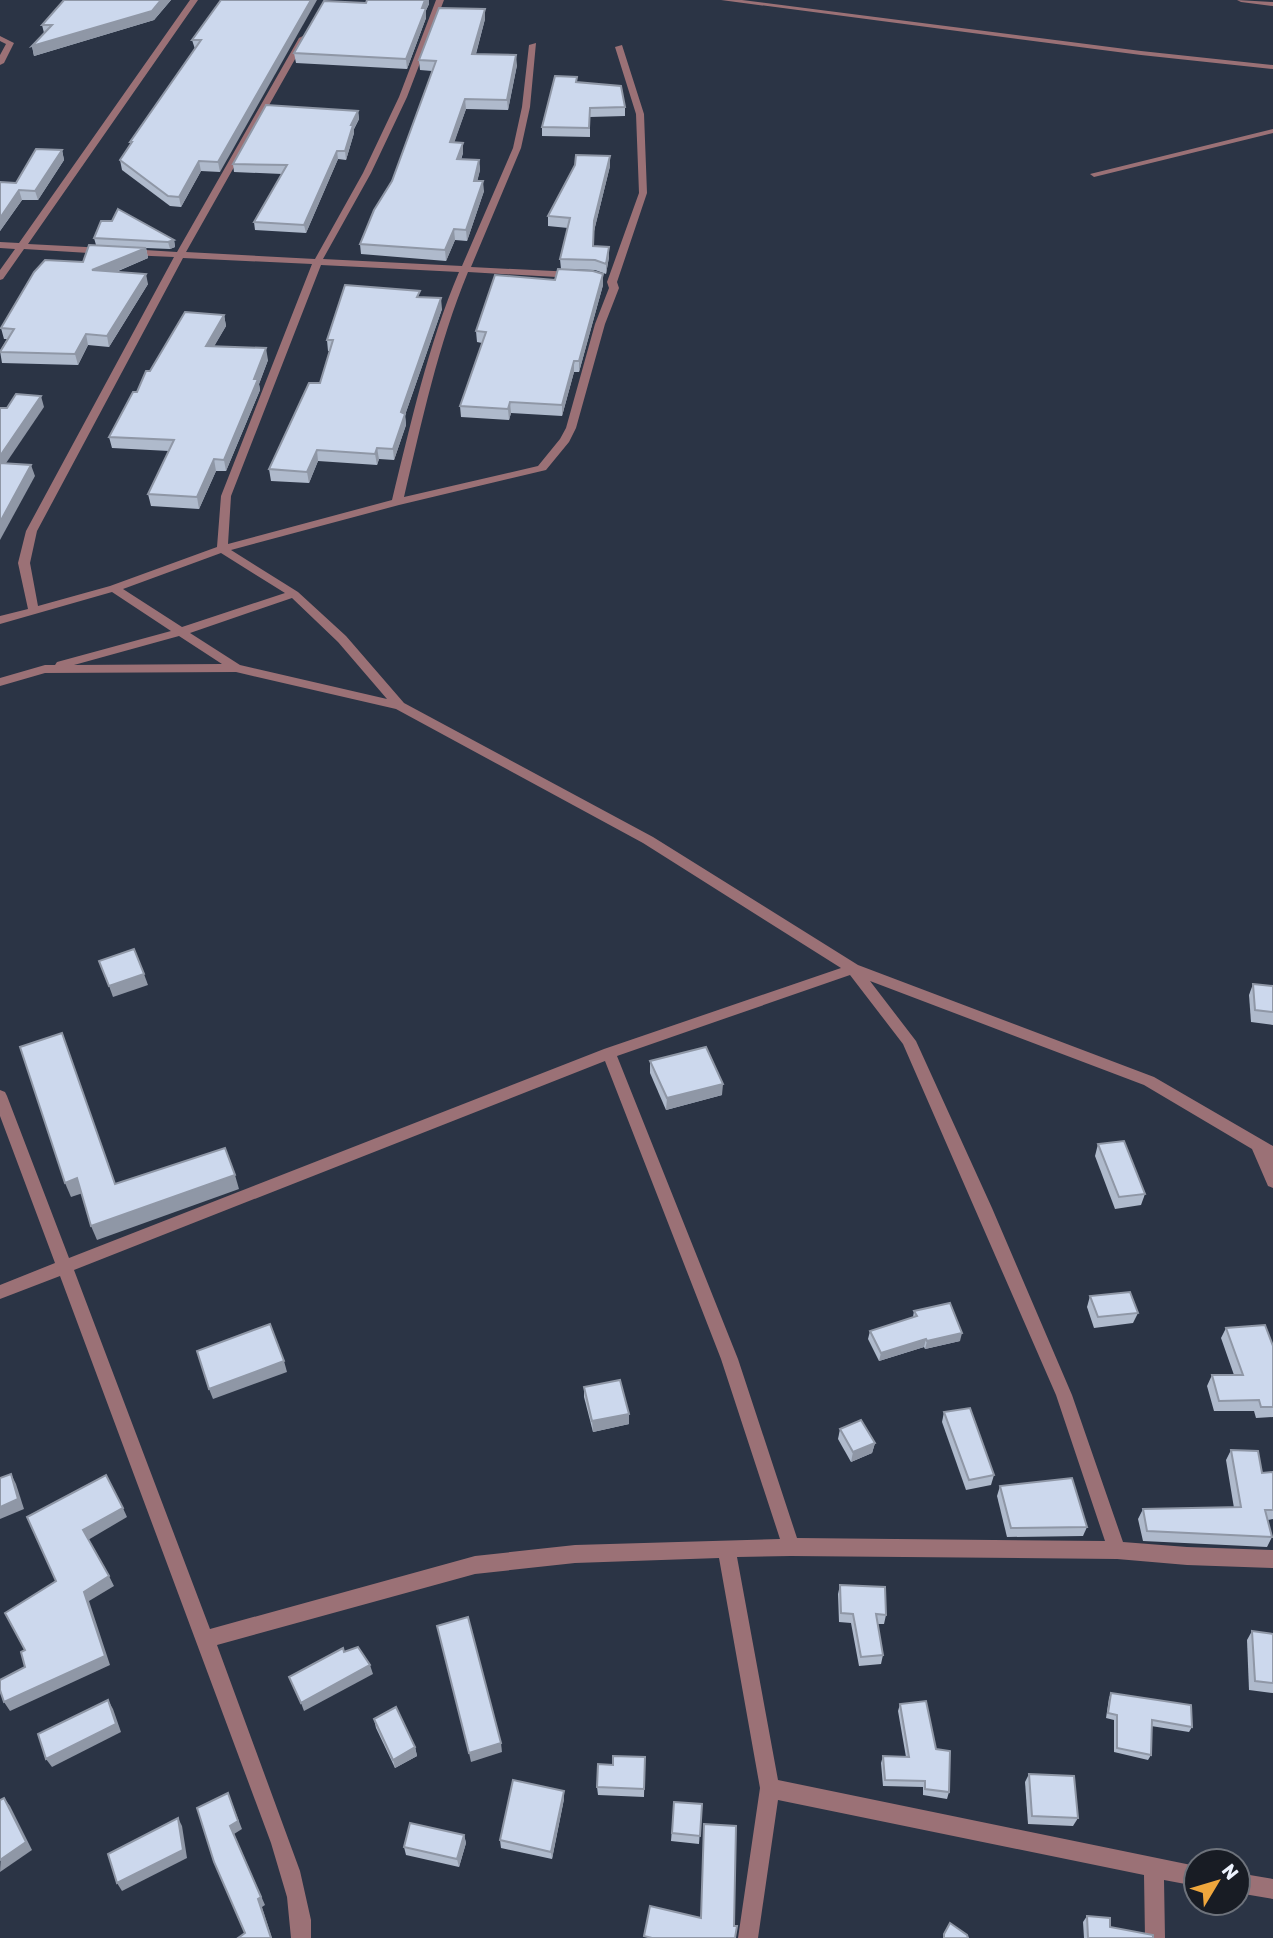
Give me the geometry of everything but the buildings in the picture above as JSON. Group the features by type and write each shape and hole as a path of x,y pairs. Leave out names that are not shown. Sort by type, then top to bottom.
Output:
{"street":[{"path":"0,277 194,0"},
{"path":"222,549 226,496 318,261 367,173 402,97 440,0"},
{"path":"725,0 1141,53 1273,67"},
{"path":"1241,0 1273,4"},
{"path":"34,611 22,562 27,541 180,255 308,29"},
{"path":"0,38 10,43 0,63"},
{"path":"397,502 427,377 462,271 517,148 526,107 533,45"},
{"path":"0,620 114,588 222,549 397,502 542,468 565,440 571,428 600,324 614,288 609,280 643,193 640,114 620,47"},
{"path":"1094,173 1273,131"},
{"path":"0,245 462,271 581,275"},
{"path":"222,549 294,594 342,639 400,706"},
{"path":"114,588 236,668"},
{"path":"0,682 183,631 294,594"},
{"path":"45,669 236,668 400,706 648,841 853,969 1149,1081 1266,1151 1273,1182"},
{"path":"0,1292 609,1053 853,969"},
{"path":"853,969 908,1041 984,1208 1064,1395 1117,1550"},
{"path":"609,1053 730,1361 769,1470 791,1547"},
{"path":"0,1096 206,1639 289,1870 303,1928 301,1938"},
{"path":"206,1639 475,1565 575,1554 791,1547 1117,1550 1273,1559"},
{"path":"726,1549 770,1788 748,1938"},
{"path":"770,1788 1182,1874"},
{"path":"1154,1869 1154,1938"},
{"path":"1252,1885 1273,1889"}]}
